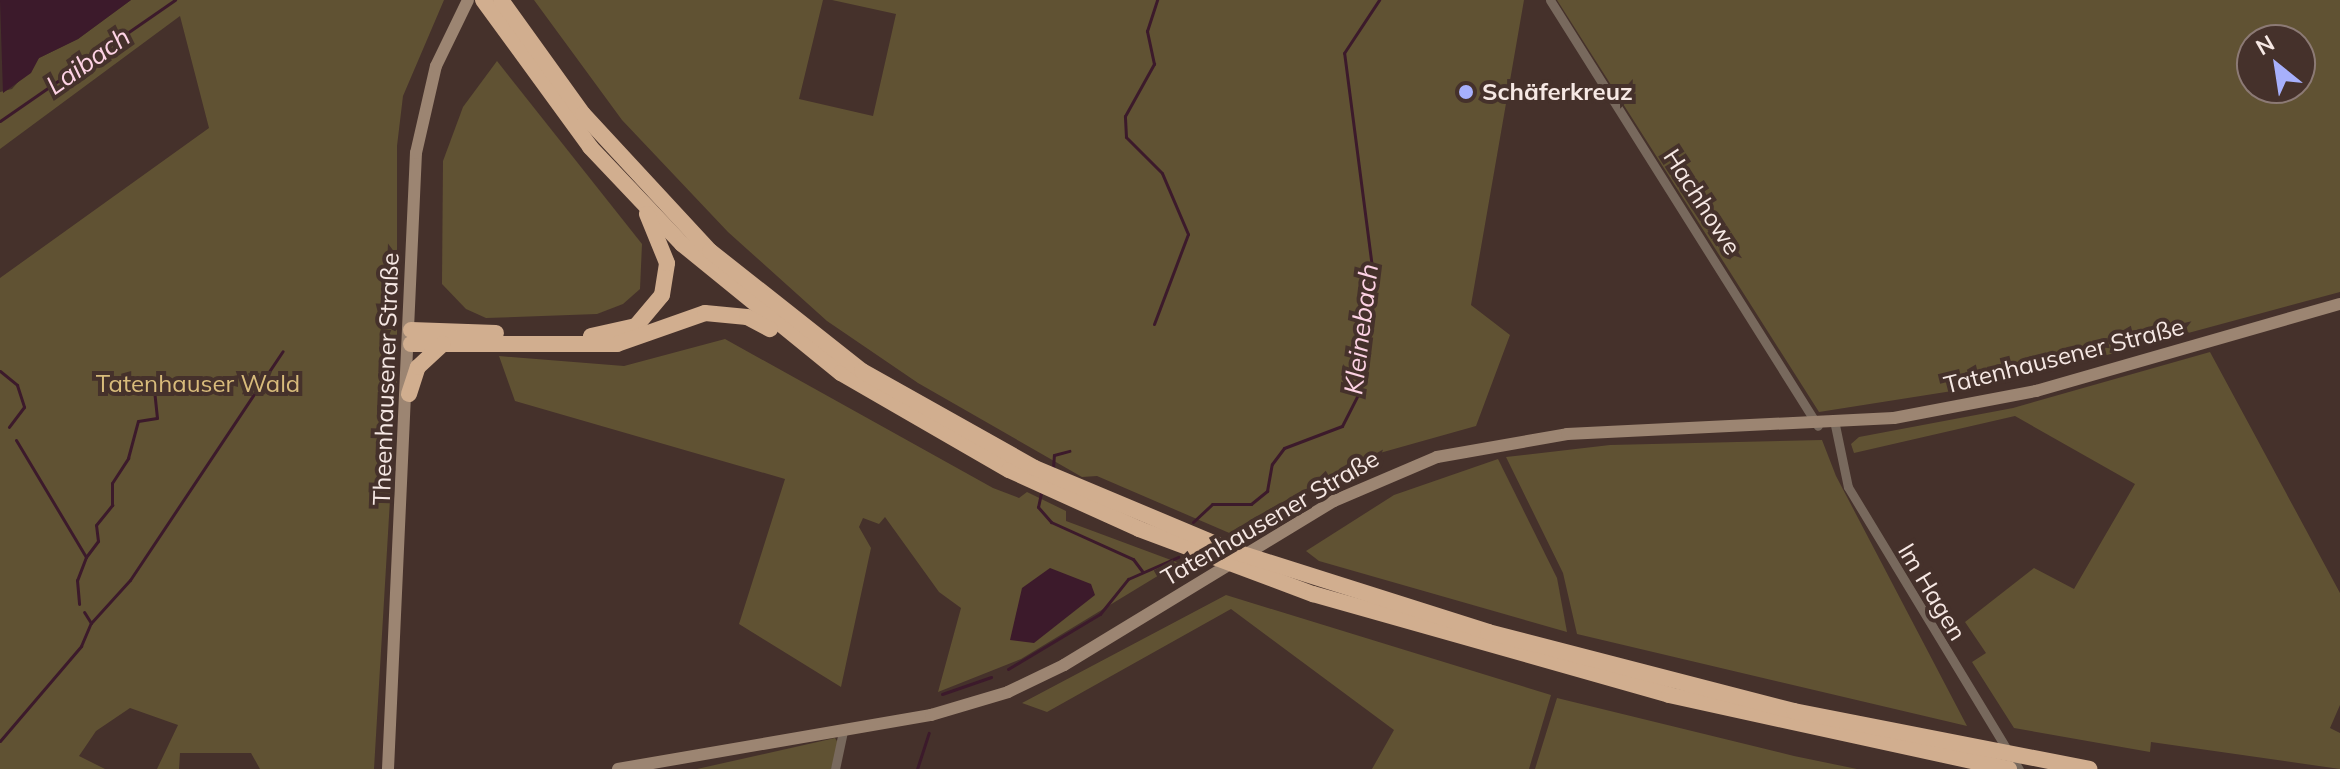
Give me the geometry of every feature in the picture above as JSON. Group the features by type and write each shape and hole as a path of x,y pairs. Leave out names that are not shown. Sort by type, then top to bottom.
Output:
{"highway":[{"path":"483,0 550,98 643,205 800,344 894,408 1075,494 1299,589 1487,646 1778,721 2009,769"},
{"path":"501,0 524,37 632,172 742,279 862,371 1032,474"},
{"path":"507,0 524,37"},
{"path":"411,337 596,336 636,326 655,307 667,280 662,248 643,205"},
{"path":"411,337 443,344 617,344 687,317 727,313 800,344"},
{"path":"409,394 418,367 443,344"},
{"path":"1075,494 1289,570 1580,657 1794,711 2089,769"}],"street":[{"name":"Theenhausener Straße","path":"388,769 409,394 416,153 427,96 468,0"},
{"name":"Hachhowe","path":"1550,0 1818,426"},
{"name":"Tatenhausener Straße","path":"618,769 931,715 1008,692 1388,474 1498,443 1567,434 1835,425 2036,391 2340,304"},
{"name":"Im Hagen","path":"1835,425 1848,487 1988,724 2019,769"},
{"path":"835,769 843,731"}],"green space":[{"name":"Tatenhauser Wald","path":"131,0 444,0 403,96 397,146 397,382 374,769 260,769 251,753 180,753 179,769 157,769 178,725 130,708 96,731 79,756 105,769 0,769 0,278 209,128 180,16 0,149 0,92 12,89 39,58 78,39"},
{"path":"534,0 823,0 799,99 873,116 896,14 832,0 1524,0 1471,305 1510,335 1476,426 1362,458 1250,520 1234,535 1097,476 1082,477 918,383 827,321 728,232 622,120"},
{"path":"1557,0 2340,0 2340,292 2003,383 1819,412"},
{"path":"497,61 642,244 640,289 623,304 597,314 486,318 466,309 442,284 443,161 463,107"},
{"path":"725,339 993,488 1019,498 1027,492 1066,511 1066,521 1179,563 1021,659 938,692 961,608 939,592 885,517 879,524 863,518 859,527 871,548 841,687 739,624 785,479 515,401 499,356 624,366"},
{"path":"2210,352 2340,593 2340,705 2330,728 2340,733 2340,769 2151,742 2150,752 2014,728 1972,662 1986,653 1965,622 2034,568 2074,589 2135,484 2015,416 1854,453 1851,444 1859,437 2013,408"},
{"path":"1822,440 1836,476 1967,726 1577,634 1563,573 1506,457 1610,445"},
{"path":"1498,459 1557,578 1567,632 1319,561 1306,551 1394,495"},
{"path":"1226,595 1551,695 1529,769 1372,769 1394,730 1231,609 1047,712 1022,703"},
{"path":"1557,698 1794,756 1857,769 1535,769"},
{"path":"835,738 840,746 831,769 697,769"}],"shaded area":[{"path":"0,0 131,0 78,39 39,58 31,73 3,93"},
{"path":"1050,568 1091,584 1095,595 1034,643 1010,640 1022,588"}],"waterway":[{"name":"Laibach","path":"0,121 175,0"},
{"path":"1154,324 1188,234 1162,173 1126,137 1125,116 1154,64 1147,31 1157,0"},
{"name":"Kleinebach","path":"1193,522 1212,504 1251,504 1267,491 1272,464 1284,448 1342,426 1359,392 1363,303 1373,275 1344,53 1379,0"},
{"path":"91,623 130,580 283,351"},
{"path":"0,371 17,385 24,407 9,427"},
{"path":"86,557 98,541 96,525 112,505 112,483 128,458 138,421 157,418 154,391"},
{"path":"16,440 86,557 77,580 79,604"},
{"path":"1053,468 1054,455 1069,451"},
{"path":"1041,493 1038,507 1051,522 1133,559 1142,571"},
{"name":"Kleinebach","path":"1008,669 1100,614 1128,579 1178,557"},
{"path":"0,741 81,646 91,623 84,612"},
{"name":"Kleinebach","path":"942,694 991,677"},
{"name":"Kleinebach","path":"917,769 929,733"}],"place":[{"name":"Schäferkreuz","path":"1466,92"}]}
